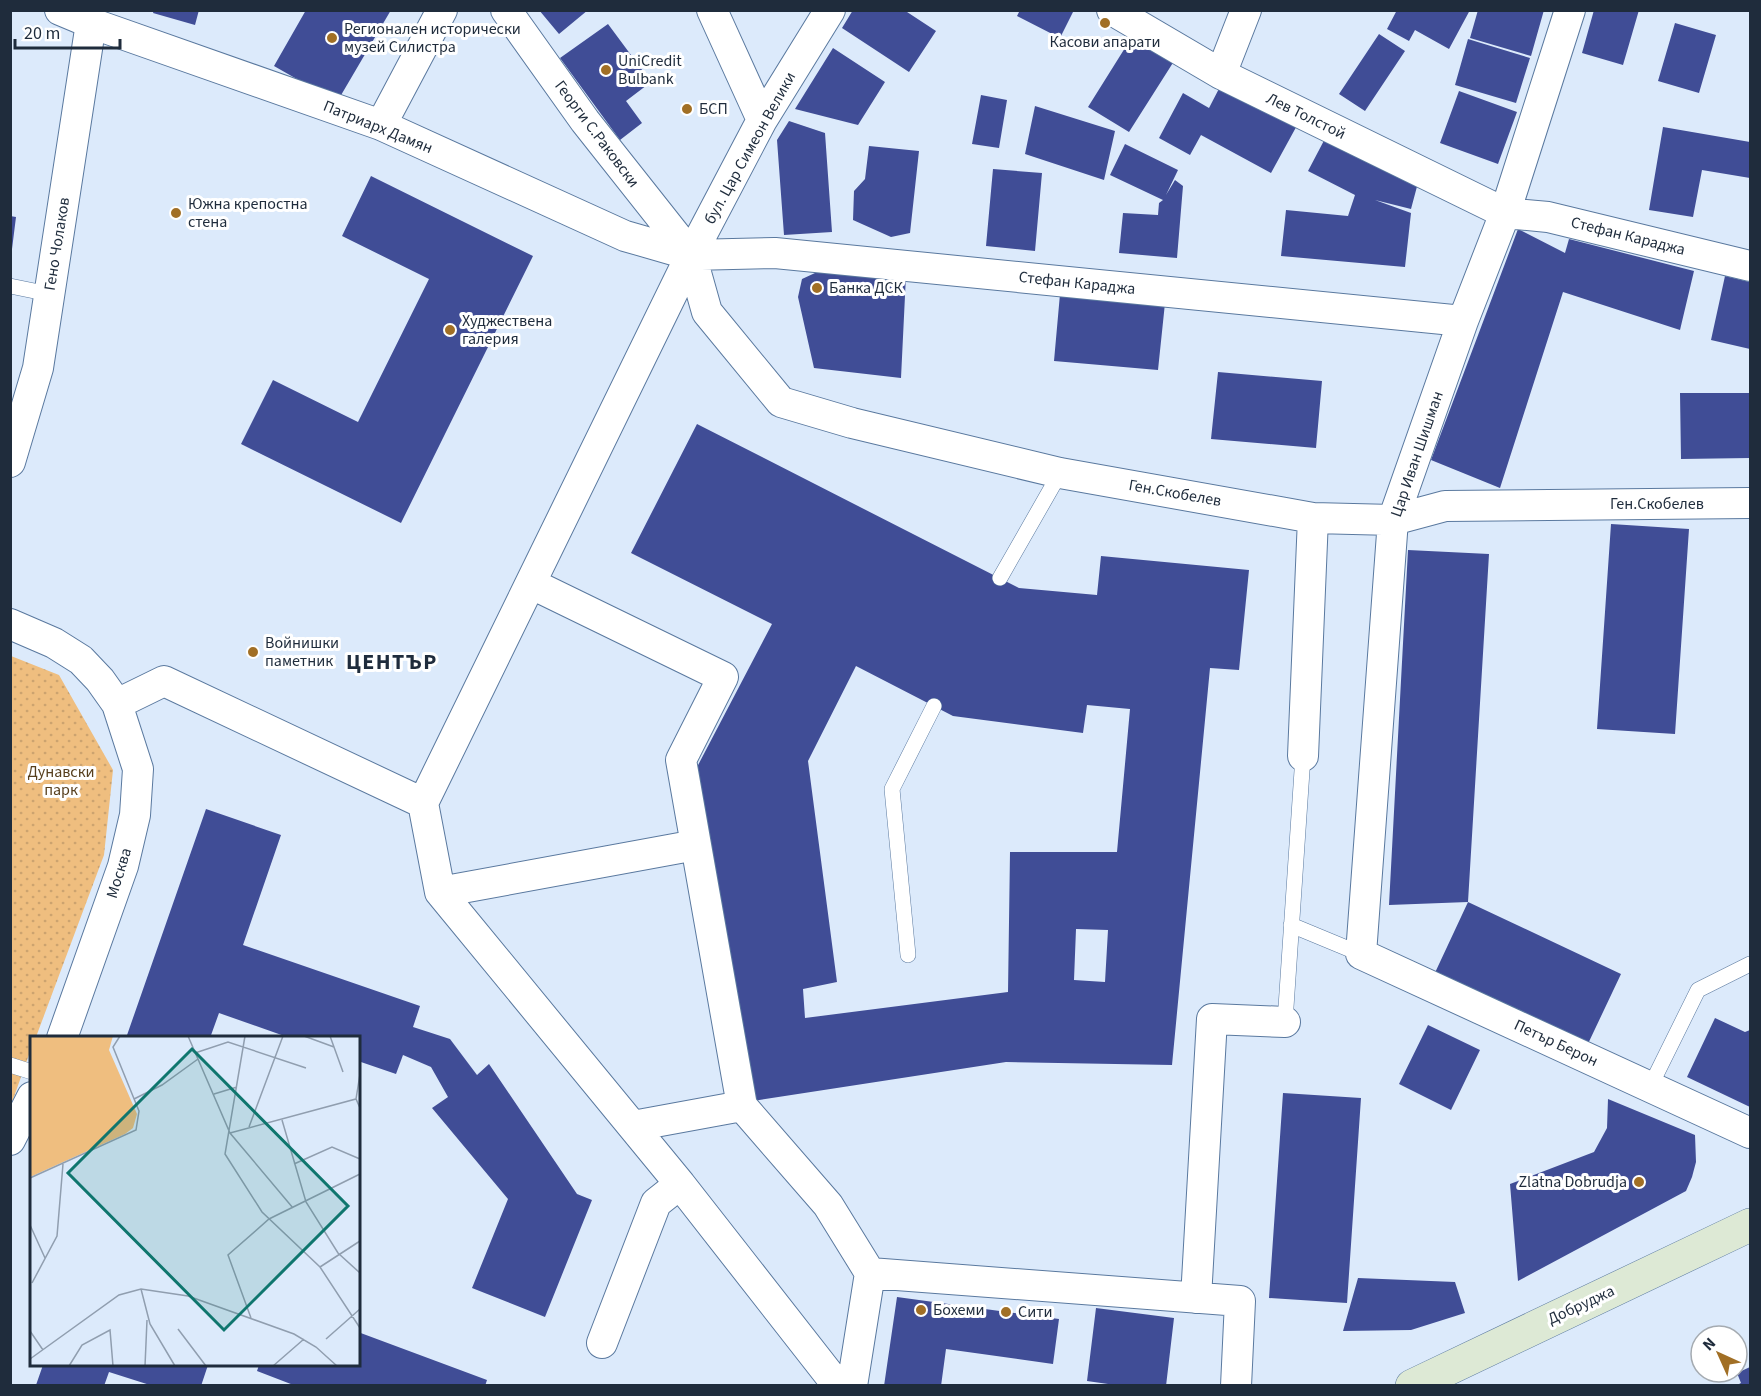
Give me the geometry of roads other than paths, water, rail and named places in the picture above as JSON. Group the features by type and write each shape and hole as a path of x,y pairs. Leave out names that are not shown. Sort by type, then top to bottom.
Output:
{"street":[{"name":"Патриарх Дамян","path":"60,10 381,125 625,236 691,255"},
{"path":"381,125 442,10"},
{"name":"Георги С.Раковски","path":"506,10 585,121 691,255"},
{"path":"712,10 762,120"},
{"name":"бул. Цар Симеон Велики","path":"423,804 691,255 762,120 830,10"},
{"name":"Лев Толстой","path":"1112,10 1221,74 1505,213"},
{"path":"1221,74 1246,10"},
{"name":"Цар Иван Шишман","path":"1361,954 1393,520 1463,321 1505,213 1570,10"},
{"name":"Гено Чолаков","path":"10,462 38,368 91,23"},
{"name":"Стефан Караджа","path":"1505,213 1548,217 1750,266"},
{"name":"Стефан Караджа","path":"691,255 775,254 1463,321"},
{"name":"Ген.Скобелев","path":"691,255 707,312 781,402 852,423 1060,473 1313,518 1393,520 1445,506 1750,503"},
{"path":"1304,756 1313,518"},
{"path":"532,584 723,677 681,760 742,1106 828,1205 870,1273 852,1386"},
{"name":"Москва","path":"10,624 54,643 81,660 100,680 117,704 138,769 135,815 123,866 63,1036"},
{"path":"117,704 164,681 423,804 440,892 680,1184 838,1386"},
{"path":"440,892 696,846"},
{"name":"Петър Берон","path":"1361,954 1750,1133"},
{"path":"1196,1298 1212,1019 1285,1022"},
{"path":"10,1140 30,1100"},
{"path":"633,1126 742,1106"},
{"path":"602,1343 656,1203 680,1184"},
{"name":"Добруджа","path":"1412,1386 1750,1225"},
{"path":"870,1273 1240,1302 1236,1386"}],"lane":[{"path":"10,286 49,294"},
{"path":"1000,578 1060,473"},
{"path":"908,955 892,789 934,706"},
{"path":"1285,1022 1304,756"},
{"path":"1292,925 1361,954"},
{"path":"1650,1087 1698,990 1750,964"},
{"path":"10,1065 30,1071"}],"place":[{"name":"Касови апарати","path":"1105,23"},
{"name":"Регионален исторически музей Силистра","path":"332,38"},
{"name":"UniCredit Bulbank","path":"606,70"},
{"name":"БСП","path":"687,109"},
{"name":"Южна крепостна стена","path":"176,213"},
{"name":"Банка ДСК","path":"817,288"},
{"name":"Худжествена галерия","path":"450,330"},
{"name":"Войнишки паметник","path":"253,652"},
{"name":"Zlatna Dobrudja","path":"1639,1182"},
{"name":"Бохеми","path":"921,1310"},
{"name":"Сити","path":"1006,1312"}],"district":[{"name":"ЦЕНТЪР","path":"392,662"}],"park label":[{"name":"Дунавски парк","path":"61,781"}]}
